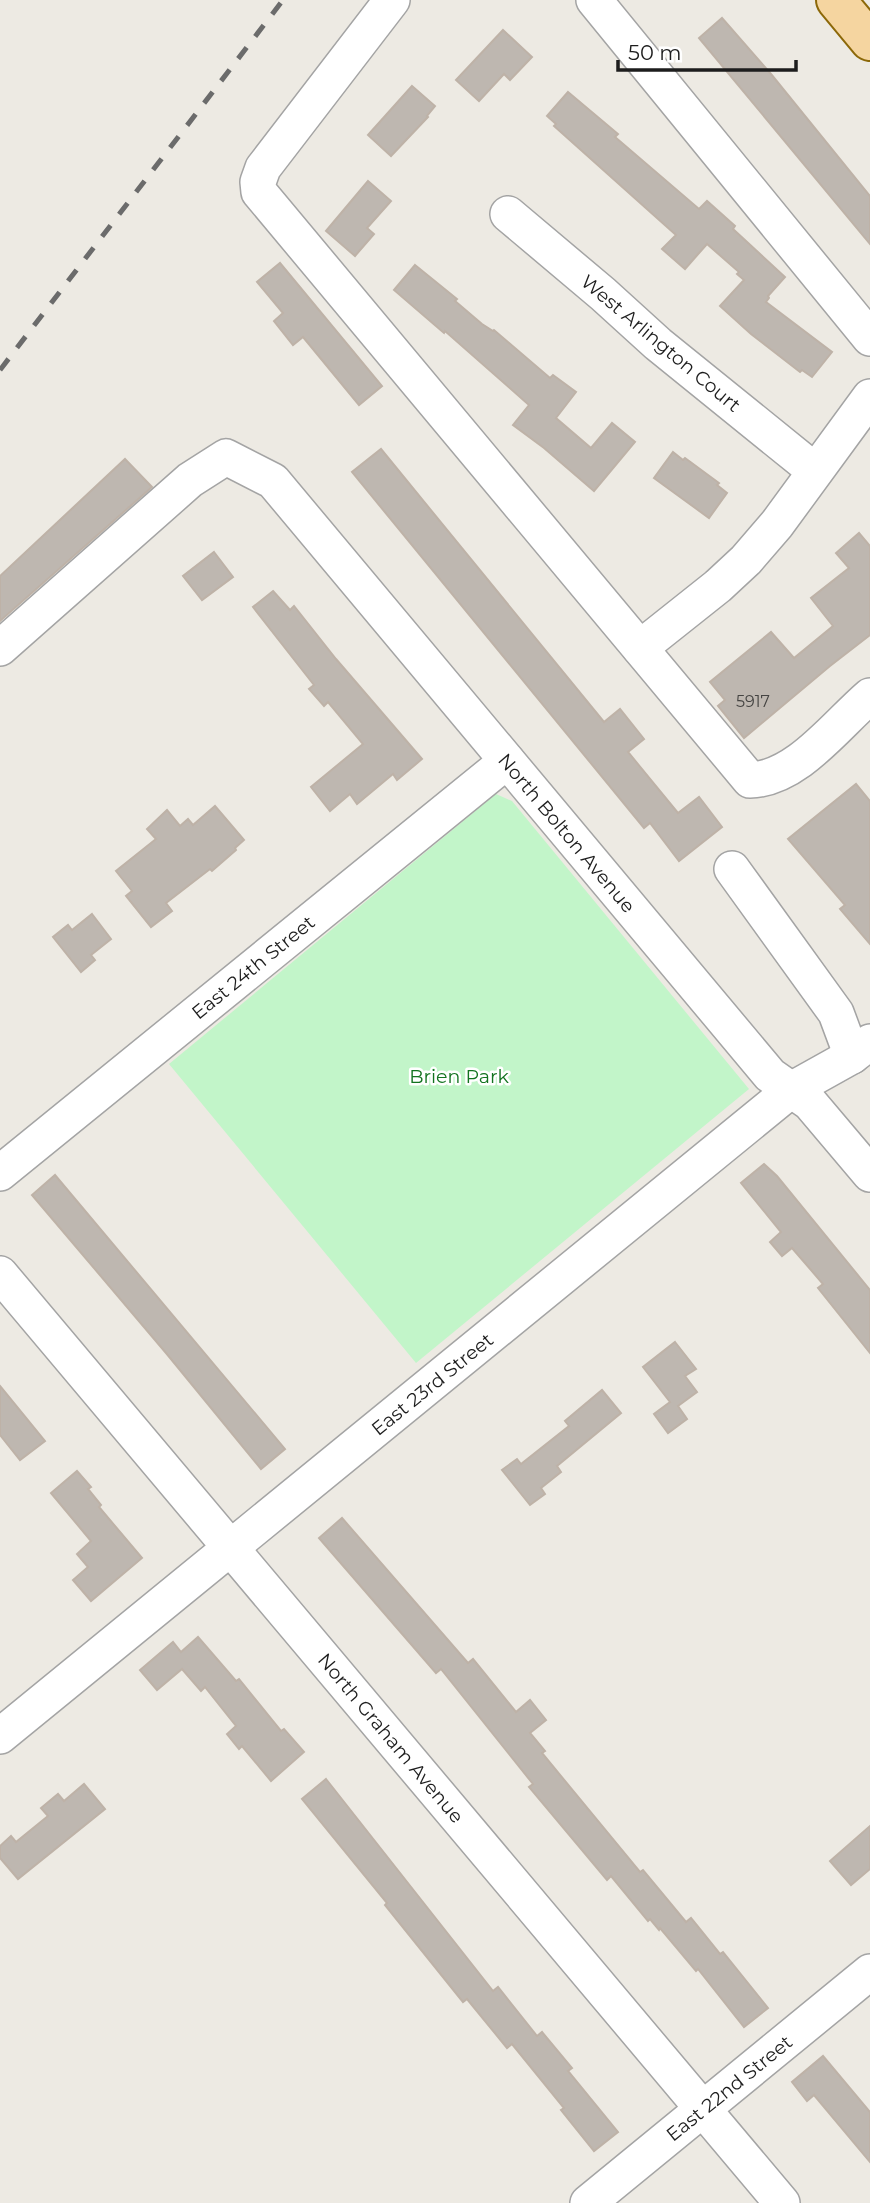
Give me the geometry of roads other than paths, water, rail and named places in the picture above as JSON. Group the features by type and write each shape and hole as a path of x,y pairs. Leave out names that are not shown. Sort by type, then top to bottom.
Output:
{"main road":[{"path":"836,0 870,41"}],"street":[{"path":"392,0 263,168 258,182 259,192 750,779 761,779 786,769 804,757 870,696"},
{"path":"594,0 870,338"},
{"name":"West Arlington Court","path":"508,214 658,344 815,471"},
{"path":"640,648 718,586 746,560 777,524 870,397"},
{"name":"North Bolton Avenue","path":"0,648 190,480 226,457 273,481 770,1075 815,1108 870,1174"},
{"name":"East 24th Street","path":"0,1173 507,761"},
{"path":"732,869 861,1049"},
{"path":"836,1013 870,1025"},
{"name":"East 23rd Street","path":"0,1736 791,1090 861,1049"},
{"name":"North Graham Avenue","path":"0,1273 782,2203"},
{"name":"East 22nd Street","path":"588,2203 870,1972"}],"railway":[{"path":"0,370 283,0"}],"park label":[{"name":"Brien Park","path":"459,1076"}]}
